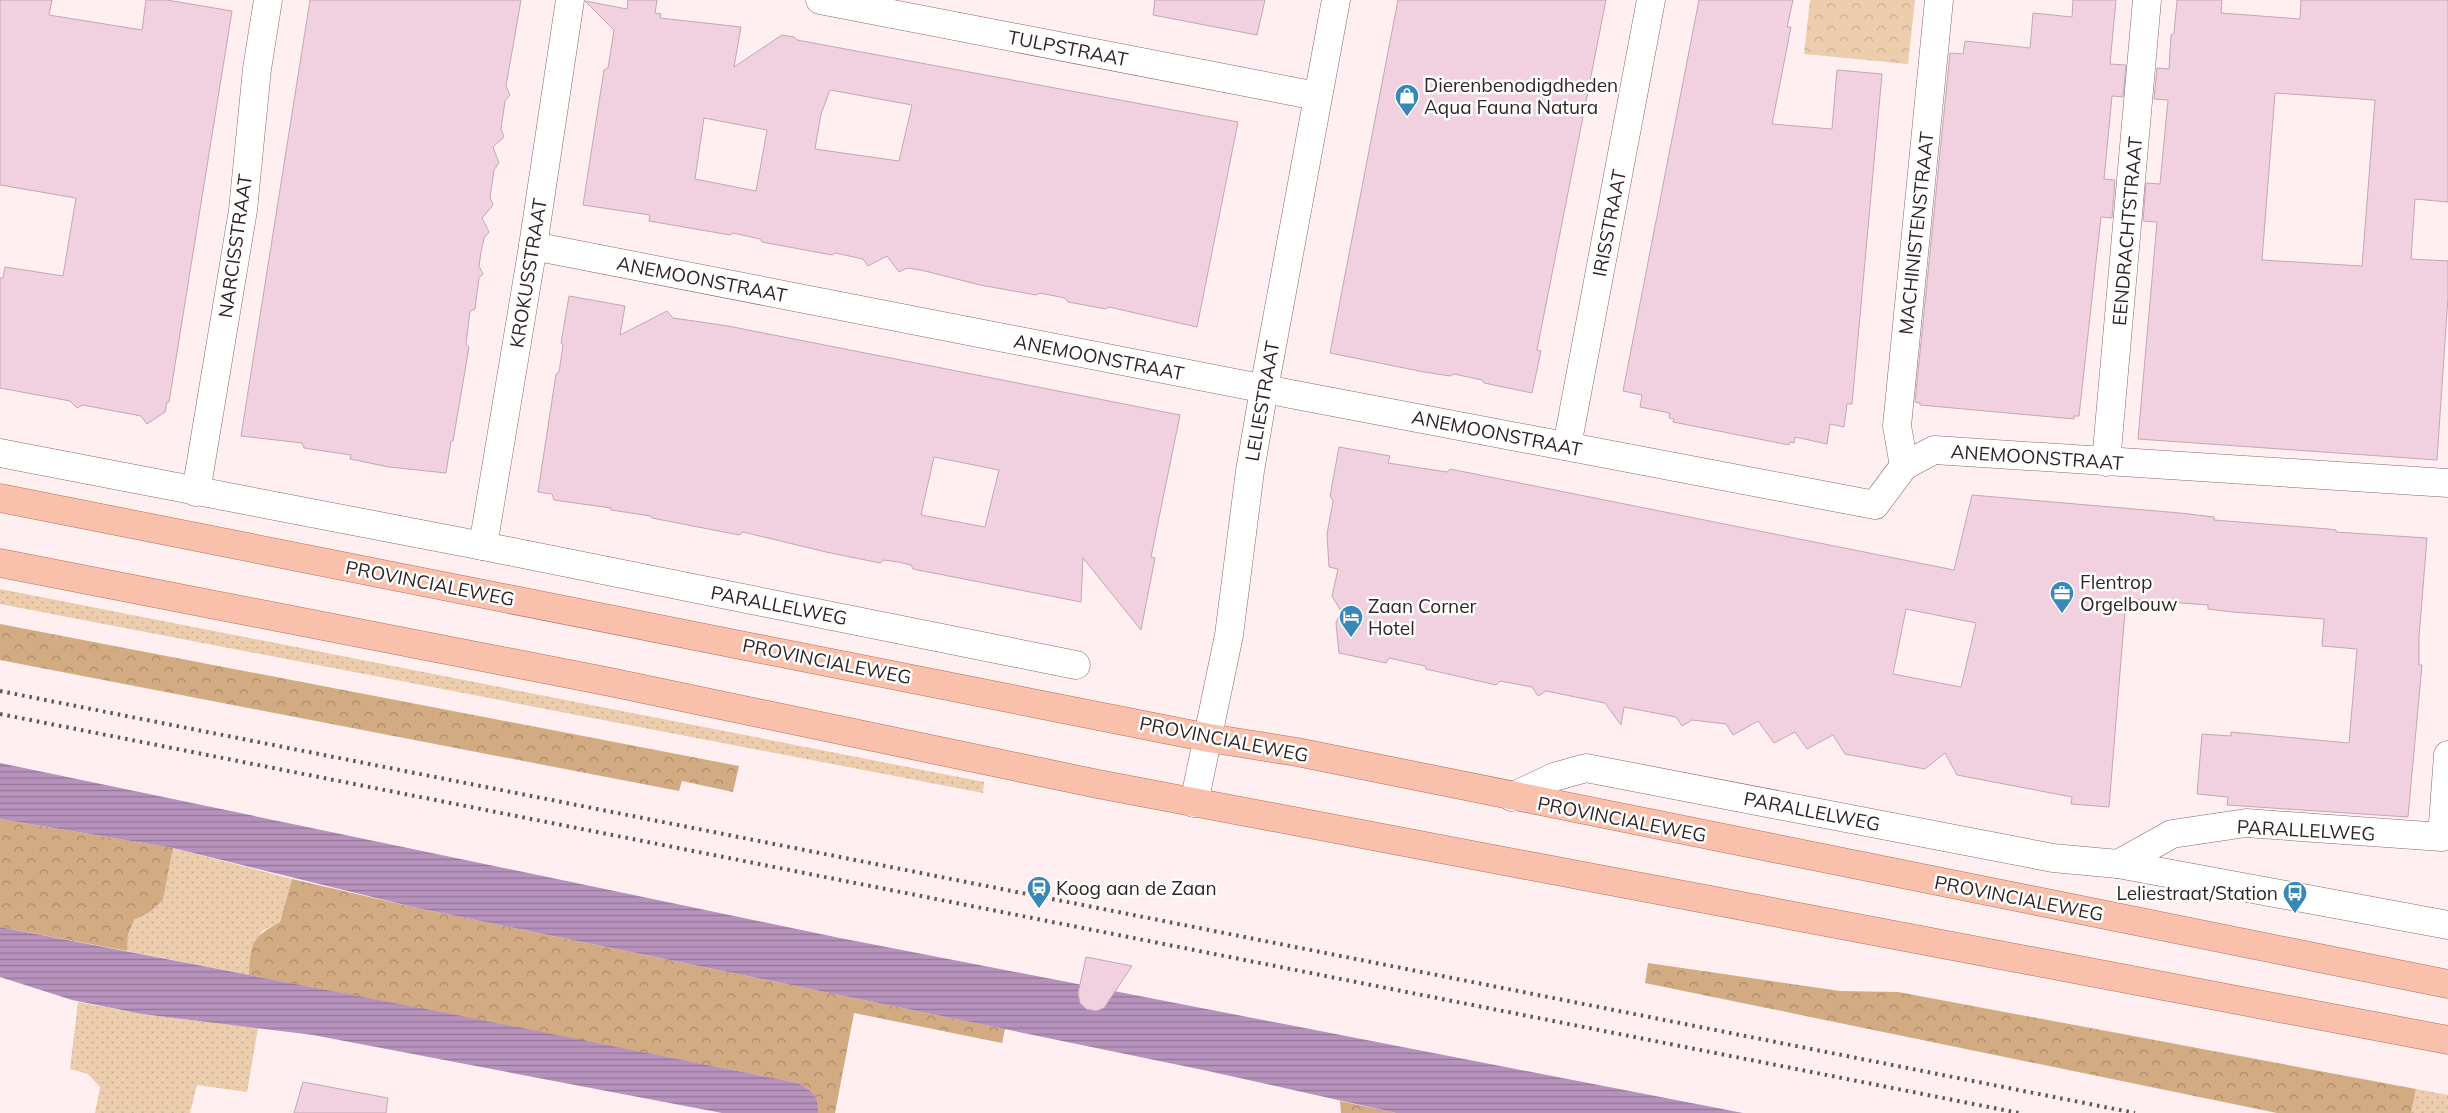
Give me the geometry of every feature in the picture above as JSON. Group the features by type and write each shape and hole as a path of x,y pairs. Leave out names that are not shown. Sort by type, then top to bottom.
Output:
{"main road":[{"name":"PROVINCIALEWEG","path":"0,498 1210,738 1297,752 2448,984"},
{"path":"0,563 610,682 1194,803 2448,1040"}],"street":[{"name":"NARCISSTRAAT","path":"196,492 243,210 257,69 268,0"},
{"name":"KROKUSSTRAAT","path":"483,546 533,246 570,0"},
{"name":"TULPSTRAAT","path":"820,0 1317,96"},
{"name":"LELIESTRAAT","path":"1194,803 1210,738 1233,609 1250,471 1336,0"},
{"name":"IRISSTRAAT","path":"1567,446 1651,0"},
{"name":"MACHINISTENSTRAAT","path":"1904,466 1897,426 1939,0"},
{"name":"EENDRACHTSTRAAT","path":"2106,462 2147,0"},
{"name":"ANEMOONSTRAAT","path":"533,246 1264,389 1875,505 1904,466 1934,450 2448,483"},
{"path":"0,453 483,546"},
{"name":"PARALLELWEG","path":"483,546 1076,665"},
{"name":"PARALLELWEG","path":"2118,864 2172,834 2246,823 2442,837 2448,755"},
{"name":"PARALLELWEG","path":"1512,796 1554,777 1586,768 2053,858 2118,864 2448,925"}],"green space":[{"path":"1810,0 1915,0 1908,64 1804,54"},
{"path":"0,589 984,782 983,793 0,604"},
{"path":"0,624 739,766 733,792 682,781 679,791 0,660"},
{"path":"0,819 173,848 163,900 150,912 134,920 128,935 127,951 0,927"},
{"path":"173,848 292,879 280,922 262,931 250,959 249,975 127,951 128,935 134,920 150,912 163,900"},
{"path":"292,879 417,908 1005,1029 1002,1043 854,1013 835,1113 818,1113 818,1102 814,1094 798,1083 249,975 250,956 254,943 263,932 280,922"},
{"path":"1648,963 1840,991 1898,992 2416,1089 2411,1113 2277,1113 1645,983"},
{"path":"78,1002 143,1014 258,1028 247,1092 197,1085 190,1113 95,1113 100,1087 88,1074 70,1069"},
{"path":"2416,1089 2448,1095 2448,1113 2411,1113"},
{"path":"1340,1101 1396,1113 1341,1113"}],"shaded area":[{"path":"0,763 840,938 1743,1113 1396,1113 1208,1071 417,908 173,848 0,819"},
{"path":"0,927 798,1083 814,1094 818,1102 818,1113 722,1113 313,1035 142,1014 72,1000 0,977"}],"building":[{"path":"0,0 52,0 49,15 142,30 146,0 167,0 232,11 169,402 167,402 165,412 147,424 141,416 83,405 77,408 70,401 0,388 0,278 3,278 5,267 63,276 76,198 0,185"},
{"path":"310,0 521,0 506,86 510,95 505,101 501,129 504,137 493,147 499,163 494,170 490,197 493,205 482,218 489,232 484,238 479,266 483,274 479,278 475,309 470,311 466,344 469,347 446,473 389,467 350,459 351,455 304,448 302,443 241,436"},
{"path":"628,0 657,0 655,13 661,14 660,18 741,27 734,67 782,35 794,37 797,40 1238,122 1197,327 1109,307 1106,309 1068,302 1065,298 1040,293 1036,295 980,285 921,270 907,268 899,272 887,256 868,266 863,259 835,253 832,255 762,242 760,239 733,233 730,235 649,221 650,215 583,205 604,70 608,68 614,30 585,1 627,9","holes":["830,90 912,105 899,161 815,149 821,114","704,118 767,130 756,191 695,179"]},
{"path":"1155,0 1265,0 1257,35 1153,15"},
{"path":"1398,0 1606,0 1537,350 1541,351 1532,393 1484,383 1482,380 1454,374 1450,376 1424,372 1330,353"},
{"path":"1699,0 1793,0 1787,27 1791,27 1772,124 1832,129 1837,70 1882,74 1852,404 1847,404 1844,427 1830,424 1827,444 1795,437 1794,443 1790,442 1789,445 1673,422 1674,419 1669,418 1670,413 1640,407 1642,395 1623,391"},
{"path":"2073,0 2116,0 2110,64 2126,65 2123,97 2112,96 2104,179 2115,180 2112,218 2101,217 2079,416 2074,416 2074,419 1920,405 1920,403 1915,402 1950,53 1963,54 1965,41 2030,48 2033,13 2072,17"},
{"path":"2177,0 2222,0 2221,13 2300,19 2301,0 2448,0 2448,202 2415,199 2411,259 2448,261 2448,297 2437,460 2138,439 2157,222 2143,221 2146,183 2160,184 2168,100 2154,99 2157,68 2169,69 2171,35 2174,33","holes":["2275,93 2375,100 2362,266 2262,260"]},
{"path":"569,296 625,306 620,335 667,311 673,318 728,326 1180,415 1151,557 1155,558 1141,630 1083,558 1081,602 913,569 911,565 898,562 884,560 880,563 826,552 743,532 739,535 652,518 651,516 611,510 611,508 554,500 552,494 538,492 556,374 559,372 563,345 561,343","holes":["934,457 999,470 985,527 921,515"]},
{"path":"1339,447 1390,456 1388,463 1447,472 1450,469 1954,570 1972,495 2180,513 2214,517 2214,520 2329,529 2336,530 2336,532 2427,538 2419,637 2419,665 2422,665 2408,817 2227,805 2228,797 2197,794 2202,734 2231,736 2231,732 2349,743 2357,649 2322,646 2324,619 2208,609 2208,605 2126,599 2109,807 2071,804 2072,797 1957,775 1945,753 1925,769 1845,754 1833,735 1807,749 1795,732 1774,743 1758,721 1733,735 1726,724 1692,720 1682,726 1676,717 1624,707 1621,725 1605,703 1546,691 1538,696 1532,687 1500,681 1496,685 1426,669 1425,666 1389,658 1386,663 1339,653 1336,623 1341,611 1332,596 1338,569 1329,567 1327,534 1333,501 1330,496","holes":["1906,609 1976,623 1961,687 1893,674"]},
{"path":"1086,957 1132,966 1104,1008 1096,1011 1086,1009 1080,1003 1078,993"},
{"path":"303,1082 388,1098 386,1113 294,1113"}],"railway":[{"path":"0,691 2135,1113"},
{"path":"0,714 2019,1113"}],"place":[{"name":"Dierenbenodigdheden Aqua Fauna Natura","path":"1407,117"},
{"name":"Flentrop Orgelbouw","path":"2062,614"},
{"name":"Zaan Corner Hotel","path":"1351,638"},
{"name":"Koog aan de Zaan","path":"1039,909"},
{"name":"Leliestraat/Station","path":"2295,914"}]}
